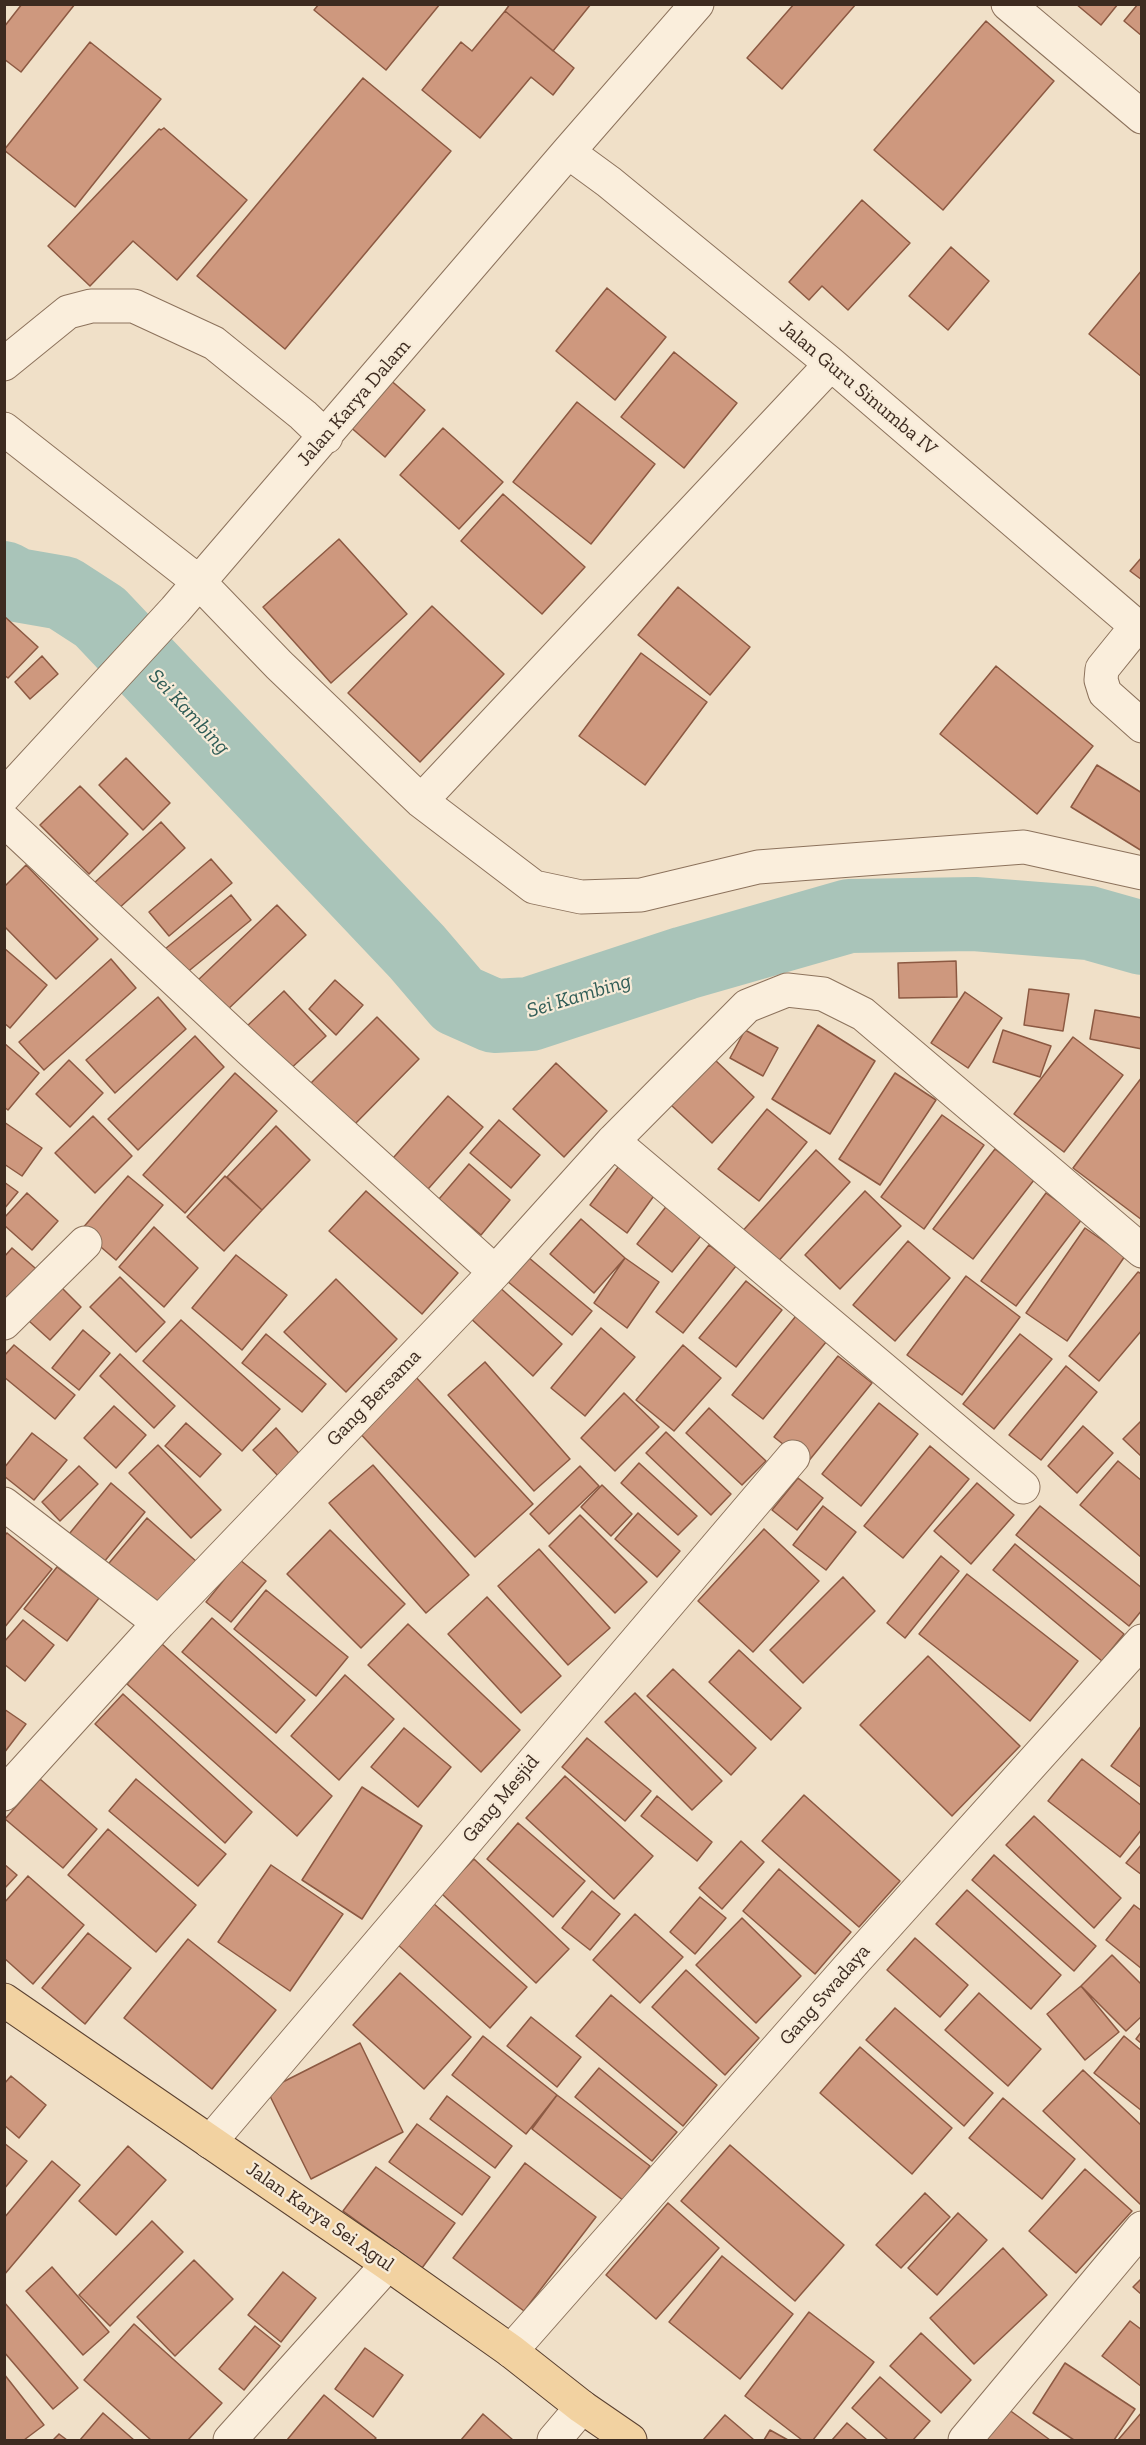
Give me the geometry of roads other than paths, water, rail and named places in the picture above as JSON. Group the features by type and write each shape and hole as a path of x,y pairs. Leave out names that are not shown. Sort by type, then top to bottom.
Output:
{"main road":[{"name":"Jalan Karya Sei Agul","path":"4,2000 388,2264 511,2351 582,2407 630,2440"}],"street":[{"name":"Jalan Karya Dalam","path":"4,796 175,610 698,4"},
{"path":"1008,4 1142,117"},
{"name":"Jalan Guru Sinumba IV","path":"568,152 609,182 831,364 1139,629"},
{"path":"4,364 68,312 91,306 134,306 214,343 303,415 326,437"},
{"path":"421,801 831,364"},
{"path":"4,429 199,582 279,664 421,801 534,886 581,897 641,895 758,867 1024,847 1142,873"},
{"path":"1139,629 1102,669 1101,680 1105,693 1142,726"},
{"path":"4,820 250,1050 495,1272"},
{"name":"Gang Bersama","path":"4,1794 159,1623 495,1272 614,1141 747,1006 787,990 823,994 863,1014 1142,1251"},
{"path":"614,1141 1023,1487"},
{"path":"4,1323 85,1243"},
{"name":"Gang Mesjid","path":"210,2142 793,1457"},
{"path":"4,1504 159,1623"},
{"name":"Gang Swadaya","path":"511,2351 849,1967 1142,1641"},
{"path":"964,2440 1142,2228"},
{"path":"230,2440 388,2264"},
{"path":"554,2440 582,2407"}],"waterway":[{"name":"Sei Kambing","path":"4,578 17,585 63,593 100,617 417,952 458,1000 494,1016 530,1014 685,963 849,916 974,914 1089,923 1142,938"}]}
